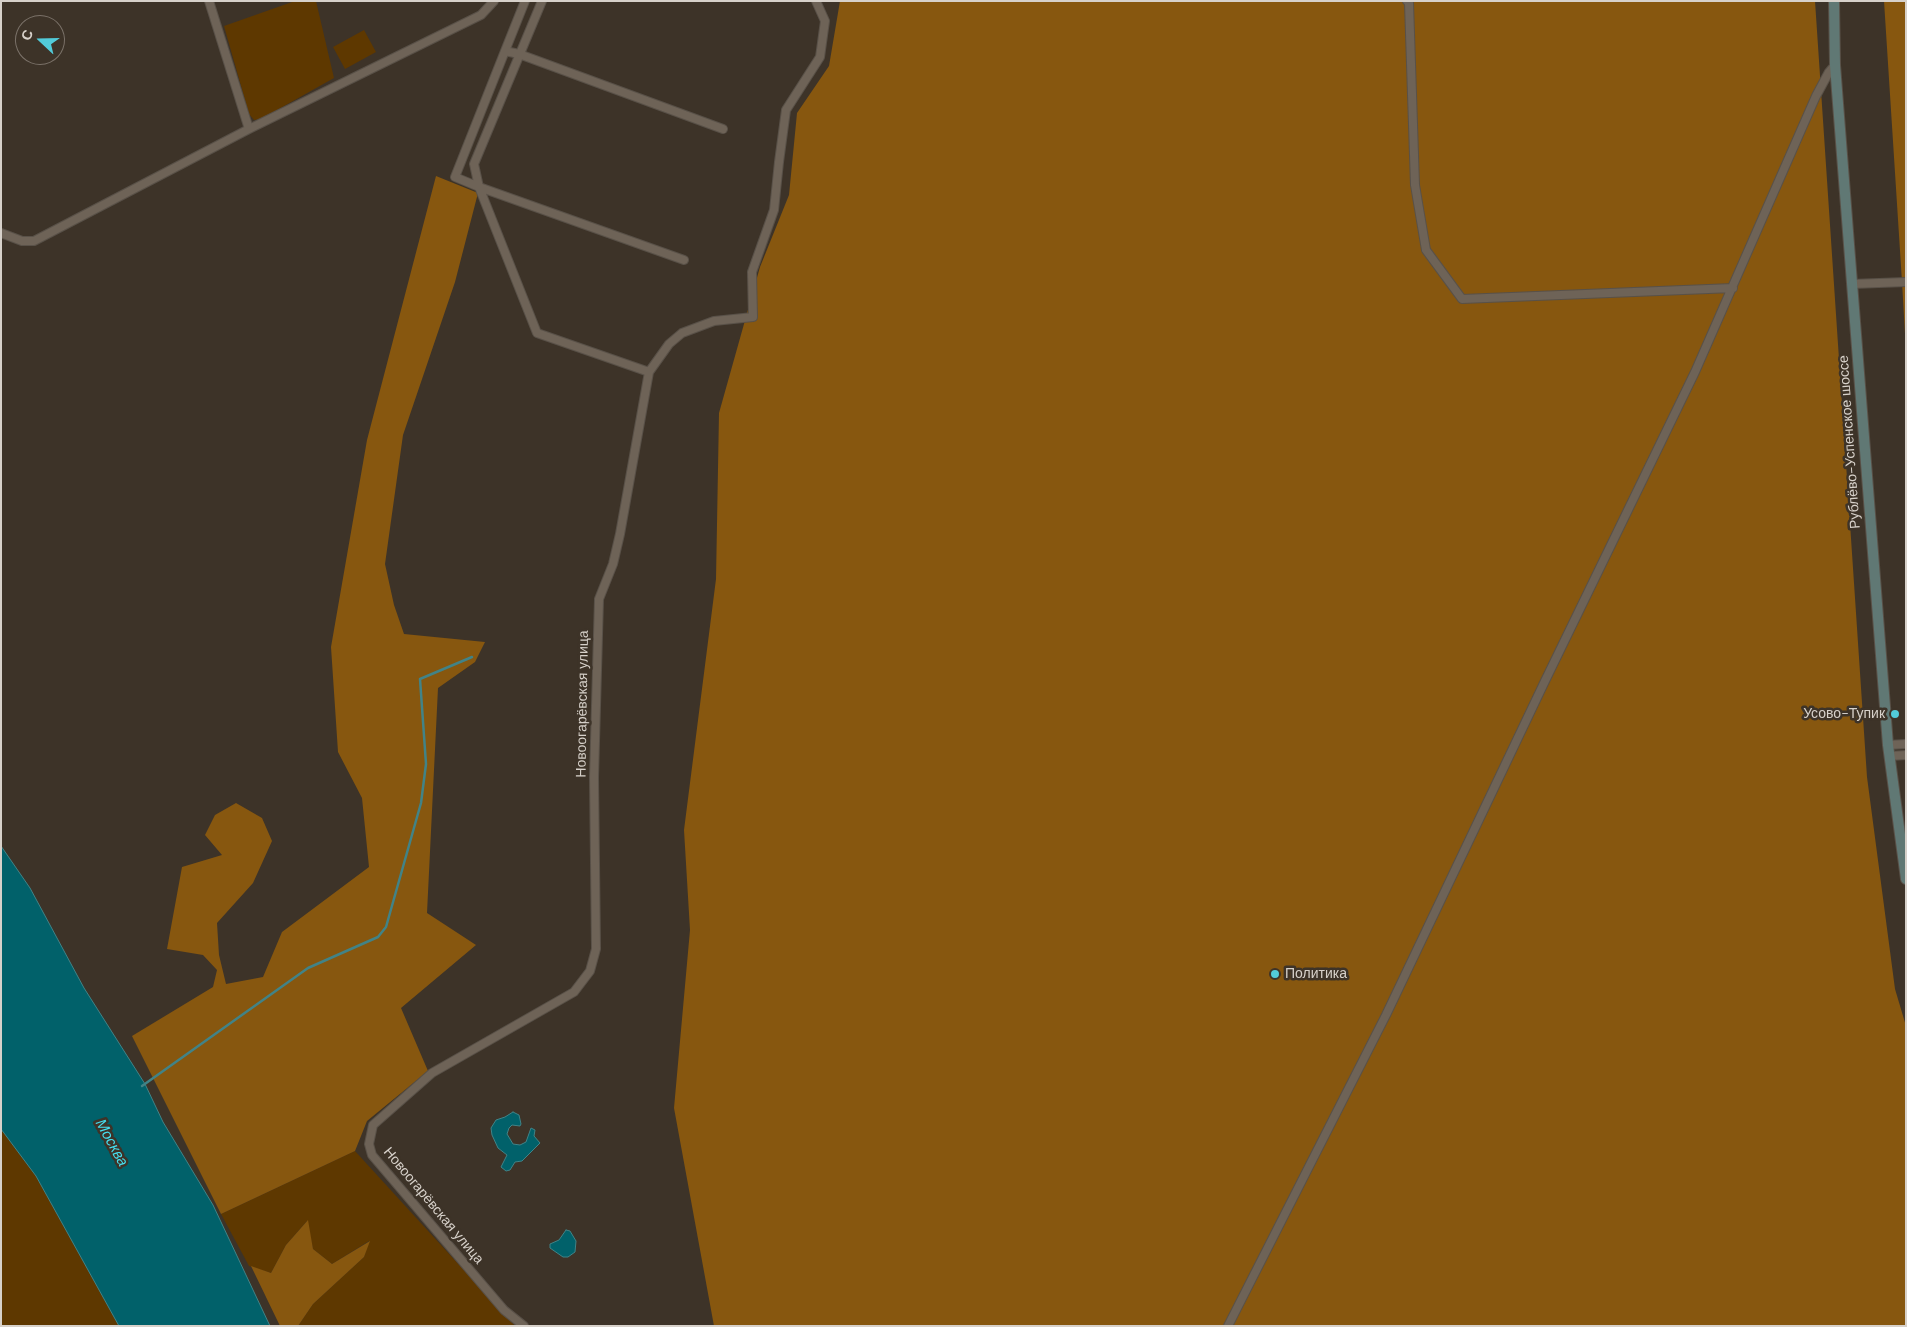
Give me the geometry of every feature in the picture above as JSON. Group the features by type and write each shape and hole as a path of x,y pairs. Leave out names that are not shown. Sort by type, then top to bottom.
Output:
{"main road":[{"name":"Рублёво-Успенское шоссе","path":"1834,1 1835,65 1888,745 1906,879"}],"street":[{"path":"209,1 249,129"},
{"path":"1,233 22,241 34,241 249,129 481,15 494,1"},
{"path":"525,1 455,177 684,260"},
{"path":"542,1 474,164 479,187 537,333 649,372"},
{"name":"Новоогарёвская улица","path":"524,1326 504,1310 372,1155 369,1144 373,1125 432,1073 574,992 590,971 596,949 594,777 599,599 614,564 649,372 669,344 682,333 714,321 753,317 752,272 774,210 786,110 820,57 825,21 816,1"},
{"path":"1407,1 1409,3 1415,186 1426,250 1462,299 1733,288"},
{"path":"505,51 519,54 723,129"},
{"path":"1228,1326 1386,1015 1545,680 1695,372 1816,96 1835,65"},
{"path":"1852,284 1906,282"},
{"path":"1888,745 1906,744"},
{"path":"1890,756 1906,755"}],"shaded area":[{"path":"295,1 316,1 334,78 261,119 254,120 249,114 224,26"},
{"path":"840,1 1815,1 1867,777 1895,989 1906,1026 1906,1326 714,1326 674,1108 690,930 684,830 716,579 719,413 760,267 789,195 797,113 829,66"},
{"path":"1884,1 1906,1 1906,351 1902,282"},
{"path":"364,30 376,52 345,69 333,47"},
{"path":"436,176 478,193 455,282 403,435 385,564 394,605 404,634 485,642 475,662 438,688 427,913 476,945 401,1008 428,1071 367,1121 355,1151 221,1214 132,1036 213,987 217,970 203,955 167,949 182,867 222,855 205,835 215,815 236,803 262,818 272,841 253,883 217,923 219,955 226,984 263,977 282,932 369,867 362,798 338,752 331,647 367,440"},
{"path":"1,1129 36,1176 119,1326 1,1326"},
{"path":"355,1151 515,1326 298,1326 313,1304 364,1257 369,1241 332,1264 313,1249 307,1221 286,1245 271,1273 249,1266 221,1214"},
{"path":"308,1220 313,1249 332,1264 370,1241 364,1257 313,1304 298,1326 280,1326 251,1266 271,1273 286,1245"}],"water":[{"name":"Москва","path":"1,846 30,888 84,988 145,1084 163,1122 213,1205 270,1326 119,1326 36,1176 1,1129"},
{"path":"513,1112 519,1115 521,1124 520,1126 512,1125 509,1128 507,1134 513,1144 520,1145 526,1142 531,1128 535,1130 534,1136 540,1143 522,1161 515,1162 510,1170 506,1171 501,1167 507,1155 498,1148 491,1128 496,1120"},
{"path":"566,1230 570,1231 576,1241 575,1252 568,1257 563,1257 550,1248 550,1244 559,1240"}],"waterway":[{"path":"142,1086 308,968 378,937 386,927 421,803 426,764 420,679 472,657"}],"place":[{"name":"Усово-Тупик","path":"1895,714"},
{"name":"Политика","path":"1275,974"}]}
